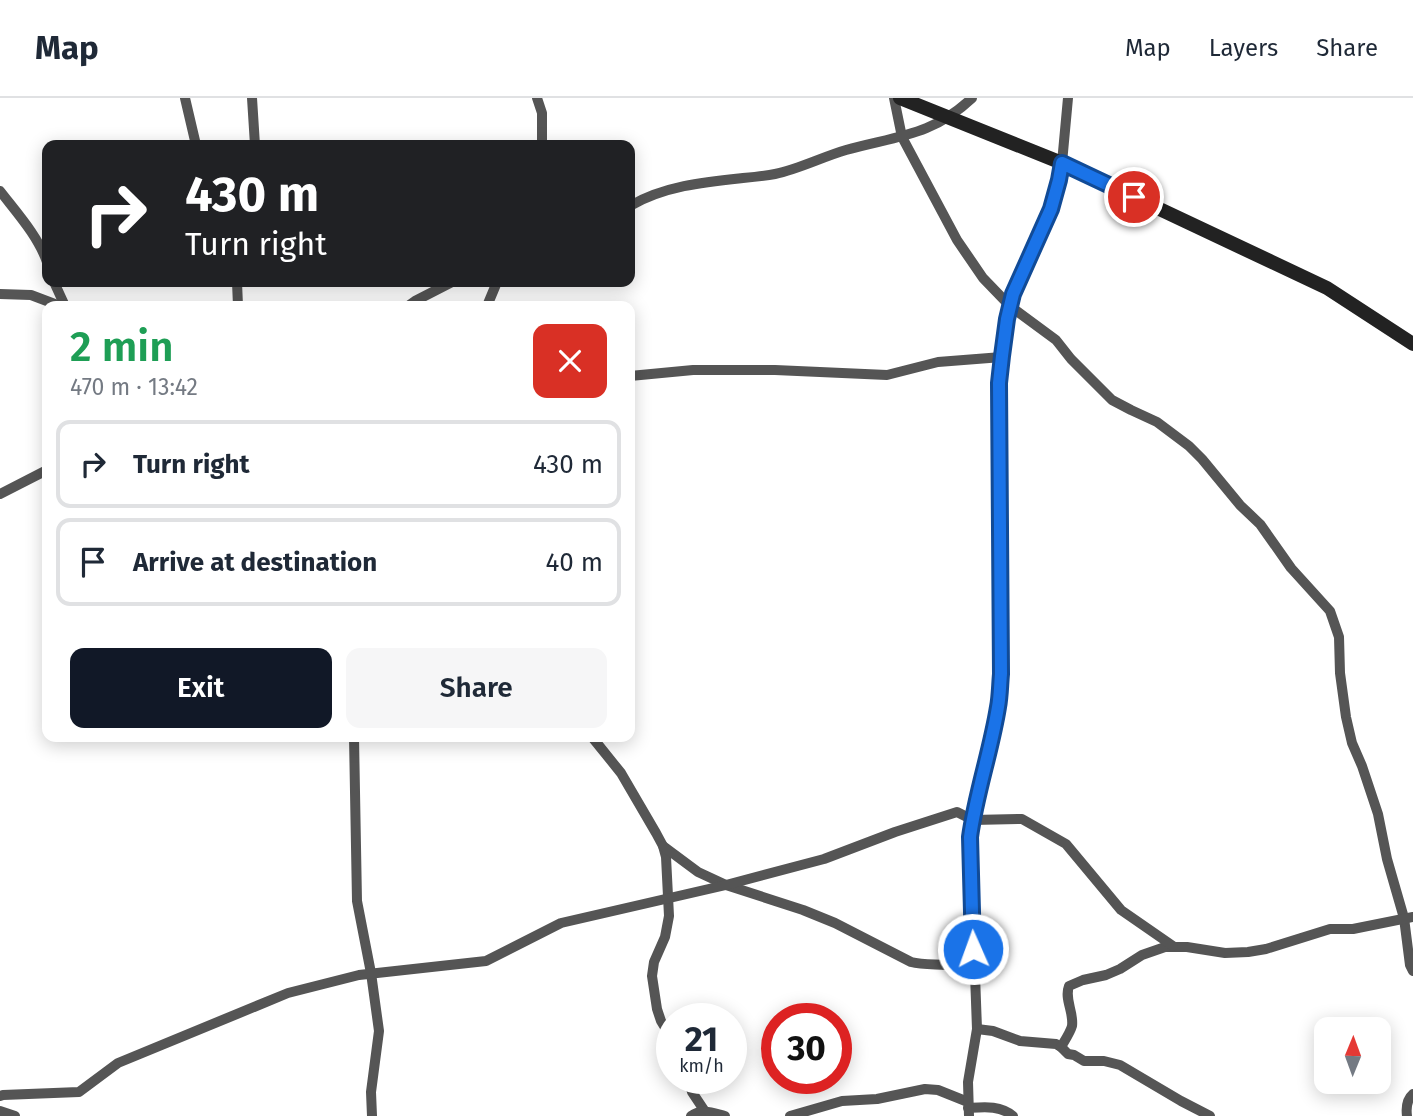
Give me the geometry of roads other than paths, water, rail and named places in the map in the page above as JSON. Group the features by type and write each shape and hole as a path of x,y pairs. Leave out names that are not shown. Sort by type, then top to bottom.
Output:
{"main road":[{"path":"900,98 1062,163 1327,288 1413,344"}],"street":[{"path":"186,98 195,140"},
{"path":"252,98 255,140"},
{"path":"537,98 542,113 542,140"},
{"path":"894,98 902,137 957,240 983,278 1010,306 1056,340 1112,400 1157,422 1189,446 1260,524 1291,568 1330,611 1339,637 1340,673 1352,743 1378,814 1387,859 1409,917 1410,965 1413,971"},
{"path":"635,204 682,186 774,174 848,149 902,137 948,118 972,98"},
{"path":"969,1109 968,1082 976,1029 970,852 973,820 999,704 1001,674 999,383 1010,306 1017,284 1051,209 1059,180 1068,98"},
{"path":"0,191 42,250"},
{"path":"416,301 441,287"},
{"path":"0,294 32,295 47,301"},
{"path":"635,376 693,370 887,374 937,362 1002,356"},
{"path":"0,494 42,473"},
{"path":"354,742 357,901 379,1031 371,1092 372,1116"},
{"path":"596,742 621,773 663,846 666,856 669,916 665,937 654,962 652,976 656,1003"},
{"path":"0,1096 79,1092 118,1063 288,993 371,973 486,961 561,923 824,859 957,812 973,820 1022,819 1066,844 1121,910 1173,946"},
{"path":"663,846 698,872 726,885 835,923 911,962 961,967 974,973"},
{"path":"1061,1047 1072,1025 1067,995 1069,986 1113,972 1152,950 1173,946 1224,953 1248,952 1329,929 1353,929 1409,917"},
{"path":"976,1029 993,1031 1020,1041 1056,1044 1068,1054 1084,1060 1112,1062 1210,1116"},
{"path":"790,1116 842,1101 877,1099 925,1089 938,1090 969,1109 1001,1108 1013,1116"},
{"path":"693,1094 707,1114"},
{"path":"1407,1116 1407,1104 1413,1094"},
{"path":"0,1111 15,1116"},
{"path":"691,1116 695,1113 725,1116"}]}
